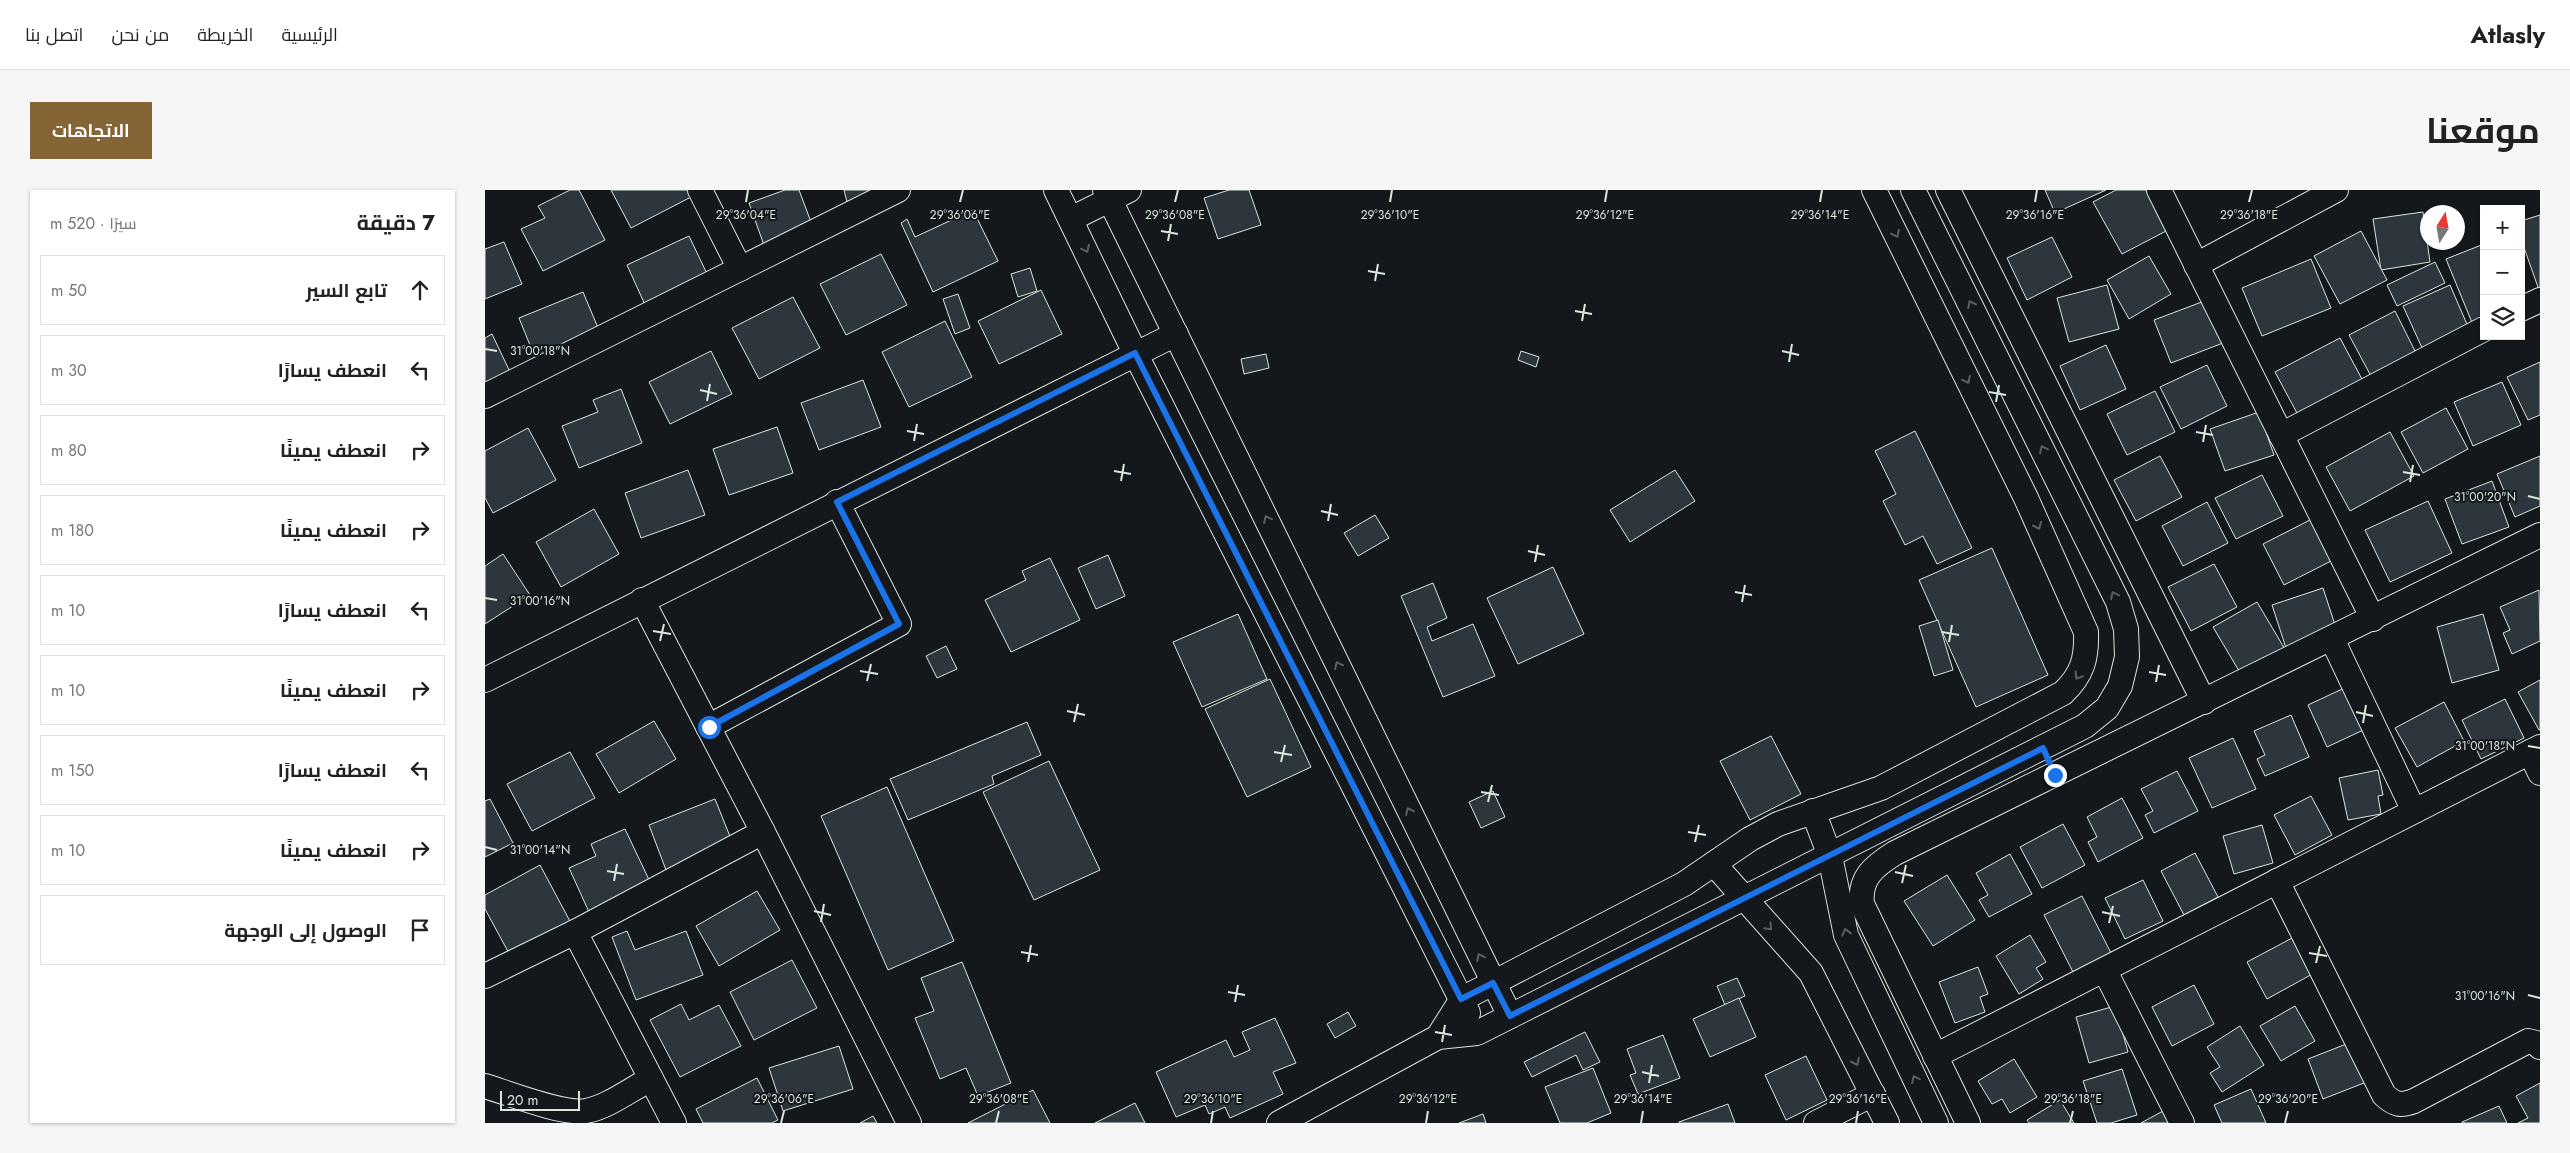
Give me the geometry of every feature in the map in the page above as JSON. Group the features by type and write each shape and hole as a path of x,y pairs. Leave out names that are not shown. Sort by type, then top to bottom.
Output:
{"street":[{"path":"700,190 740,269"},
{"path":"485,396 899,190"},
{"path":"1056,190 1135,353 1477,1032"},
{"path":"1438,1037 1461,999 1684,884 1750,839 1778,824 1813,811 1848,802 1881,788 2063,693 2075,682 2083,667 2087,651 2086,632 2026,498 1874,190"},
{"path":"1279,1123 1438,1037 1477,1032 1744,900 2085,726 2107,708 2121,686 2127,657 2126,629 2118,602 1913,190"},
{"path":"1948,190 2204,702"},
{"path":"2159,190 2373,619"},
{"path":"2196,265 2336,190"},
{"path":"1071,219 1114,193 1176,334 1510,1016"},
{"path":"2525,307 2540,300"},
{"path":"2281,435 2480,331"},
{"path":"485,680 837,502 1176,334"},
{"path":"2026,498 2059,482"},
{"path":"709,727 899,624 837,502"},
{"path":"1968,1123 1862,904 1863,882 1874,867 1895,854 2540,535"},
{"path":"642,600 763,832 909,1123"},
{"path":"2126,629 2160,614"},
{"path":"2332,639 2414,811"},
{"path":"2043,748 2055,775"},
{"path":"1935,1056 2105,971 2414,811 2537,757"},
{"path":"1813,811 1830,856 1846,935 1936,1123"},
{"path":"485,976 575,932 763,832"},
{"path":"1714,864 1744,900 1811,973 1887,1123"},
{"path":"2277,881 2384,1095 2392,1102 2403,1106 2528,1041 2536,1043 2540,1047"},
{"path":"575,932 674,1123"},
{"path":"2105,971 2182,1123"},
{"path":"485,1086 565,1110 585,1112 651,1079"},
{"path":"1816,1123 1873,1094"}],"building":[{"path":"570,190 579,190 605,240 543,271 521,229 545,218 538,206"},
{"path":"611,190 690,190 693,196 631,228"},
{"path":"785,190 799,190 814,230 765,248 749,203"},
{"path":"844,190 895,190 847,202"},
{"path":"1229,190 1249,190 1261,225 1218,239 1204,198"},
{"path":"2045,190 2106,190 2055,213"},
{"path":"2116,190 2146,190 2168,230 2122,254 2093,202"},
{"path":"973,210 998,261 933,292 901,223 907,219 915,237"},
{"path":"2420,212 2420,250 2428,250 2430,262 2381,270 2373,219"},
{"path":"2540,215 2540,290 2525,250 2525,220"},
{"path":"2361,231 2387,280 2340,304 2314,256"},
{"path":"689,236 709,278 646,307 627,265"},
{"path":"2052,237 2072,277 2027,300 2007,258"},
{"path":"504,242 522,284 485,299 485,249"},
{"path":"2480,246 2480,322 2473,325 2446,259"},
{"path":"881,254 907,305 846,335 820,284"},
{"path":"2149,256 2171,294 2129,319 2107,280"},
{"path":"2311,259 2331,308 2262,336 2242,288"},
{"path":"2435,262 2445,283 2397,306 2387,285"},
{"path":"1030,268 1037,291 1018,297 1011,274"},
{"path":"2107,285 2119,329 2069,342 2057,298"},
{"path":"2450,285 2469,329 2423,350 2403,306"},
{"path":"1041,290 1062,334 999,364 978,321"},
{"path":"583,292 601,335 536,360 519,318"},
{"path":"958,294 970,328 955,334 943,299"},
{"path":"793,297 820,348 759,379 732,328"},
{"path":"2207,300 2223,343 2171,363 2154,320"},
{"path":"2395,311 2417,355 2372,378 2349,335"},
{"path":"945,321 972,377 909,407 882,352"},
{"path":"492,334 511,374 485,387 485,338"},
{"path":"2340,338 2363,381 2298,415 2275,372"},
{"path":"2106,345 2126,389 2080,410 2060,366"},
{"path":"711,351 732,394 670,424 649,382"},
{"path":"1521,351 1539,357 1536,367 1518,360"},
{"path":"1266,354 1269,368 1244,374 1241,359"},
{"path":"2540,362 2540,415 2528,420 2507,377"},
{"path":"2207,365 2227,406 2181,429 2160,387"},
{"path":"863,380 881,427 819,450 801,403"},
{"path":"2502,382 2521,425 2473,446 2454,402"},
{"path":"621,389 642,443 579,468 562,426 598,412 593,400"},
{"path":"2155,391 2175,432 2127,455 2107,414"},
{"path":"2446,408 2468,449 2423,473 2401,432"},
{"path":"2259,412 2274,455 2225,471 2210,429"},
{"path":"777,427 793,473 729,495 713,449"},
{"path":"528,428 556,480 493,513 485,498 485,451"},
{"path":"1915,431 1972,548 1937,564 1923,536 1905,545 1883,501 1896,494 1875,451"},
{"path":"2390,432 2414,476 2350,511 2326,467"},
{"path":"2160,456 2182,497 2136,521 2114,480"},
{"path":"2540,456 2540,506 2515,517 2497,474"},
{"path":"688,470 705,515 641,538 625,493"},
{"path":"1675,470 1695,501 1630,542 1610,510"},
{"path":"2262,475 2283,516 2236,539 2215,498"},
{"path":"2492,481 2509,527 2462,544 2445,499"},
{"path":"2428,501 2452,553 2390,582 2365,530"},
{"path":"2207,502 2228,543 2183,566 2162,526"},
{"path":"594,509 619,554 561,587 536,542"},
{"path":"1375,515 1389,538 1358,556 1344,533"},
{"path":"2312,519 2333,560 2284,585 2263,544"},
{"path":"1992,548 2048,675 1976,707 1919,580"},
{"path":"503,554 530,595 485,624 485,566"},
{"path":"1108,555 1125,596 1096,609 1078,568"},
{"path":"1050,558 1080,620 1011,652 985,600 1026,580 1022,571"},
{"path":"2214,564 2237,607 2191,631 2168,587"},
{"path":"1553,567 1584,634 1518,664 1487,598"},
{"path":"1433,583 1447,618 1427,627 1432,641 1473,624 1495,676 1443,697 1401,596"},
{"path":"2323,588 2337,631 2286,648 2272,605"},
{"path":"2539,590 2540,641 2512,654 2503,633 2510,630 2500,607"},
{"path":"2257,602 2286,651 2242,676 2213,627"},
{"path":"1238,614 1267,679 1202,707 1173,642"},
{"path":"2483,614 2499,670 2452,683 2437,627"},
{"path":"1938,620 1953,670 1934,676 1919,626"},
{"path":"946,646 957,669 937,678 926,656"},
{"path":"1270,679 1311,767 1247,797 1205,709"},
{"path":"2540,680 2540,730 2539,730 2518,692"},
{"path":"2355,683 2374,725 2327,747 2308,705"},
{"path":"2505,699 2524,738 2481,759 2462,720"},
{"path":"2444,702 2464,741 2417,767 2395,728"},
{"path":"2291,715 2309,757 2265,776 2257,759 2265,755 2254,731"},
{"path":"654,721 676,759 619,793 596,754"},
{"path":"1027,722 1041,755 992,776 994,784 908,820 890,779"},
{"path":"1771,736 1801,794 1750,820 1720,761"},
{"path":"2233,738 2256,789 2212,808 2189,758"},
{"path":"570,752 595,798 532,831 507,784"},
{"path":"1049,761 1100,870 1034,900 983,792"},
{"path":"2378,770 2383,795 2378,796 2381,814 2348,820 2339,778"},
{"path":"2177,771 2198,811 2154,833 2145,815 2153,811 2141,789"},
{"path":"887,787 954,941 888,970 821,816"},
{"path":"1493,791 1505,817 1481,828 1469,802"},
{"path":"2311,796 2332,835 2295,855 2274,815"},
{"path":"2122,798 2143,838 2098,862 2088,842 2097,837 2087,817"},
{"path":"490,799 513,843 485,857 485,801"},
{"path":"715,799 733,844 666,870 649,825"},
{"path":"2063,824 2085,865 2042,888 2020,847"},
{"path":"2262,825 2273,863 2234,874 2223,836"},
{"path":"625,829 651,884 589,912 569,868 596,856 591,844"},
{"path":"2195,853 2218,897 2184,915 2161,871"},
{"path":"2010,854 2032,894 1989,917 1979,900 1988,895 1976,873"},
{"path":"540,865 572,925 511,957 485,909 485,895"},
{"path":"1947,875 1975,920 1933,946 1904,901"},
{"path":"2143,880 2163,921 2125,939 2105,898"},
{"path":"757,891 780,930 719,966 696,926"},
{"path":"2082,896 2111,953 2073,972 2044,915"},
{"path":"627,931 635,950 686,931 703,975 636,1000 612,937"},
{"path":"2030,935 2046,962 2036,968 2043,979 2019,994 1996,956"},
{"path":"2296,936 2316,972 2267,999 2247,962"},
{"path":"792,960 817,1008 754,1040 730,992"},
{"path":"962,962 1011,1083 978,1096 966,1068 940,1079 915,1018 934,1011 921,978"},
{"path":"1978,967 1988,994 1980,997 1985,1012 1955,1023 1939,982"},
{"path":"1737,978 1745,996 1725,1005 1717,986"},
{"path":"2194,985 2214,1024 2172,1046 2152,1007"},
{"path":"1739,998 1756,1037 1710,1057 1693,1019"},
{"path":"681,1004 689,1020 719,1005 741,1046 680,1077 650,1020"},
{"path":"2115,1006 2128,1052 2089,1063 2076,1017"},
{"path":"2295,1006 2315,1041 2281,1061 2260,1026"},
{"path":"1348,1012 1356,1026 1335,1038 1327,1024"},
{"path":"1275,1018 1296,1063 1273,1072 1283,1094 1230,1118 1225,1107 1209,1114 1205,1105 1176,1117 1156,1072 1226,1040 1234,1057 1250,1050 1242,1032"},
{"path":"2240,1026 2264,1065 2222,1092 2210,1073 2220,1067 2207,1047"},
{"path":"1585,1032 1600,1062 1583,1070 1576,1055 1532,1077 1524,1062"},
{"path":"1663,1035 1680,1078 1638,1094 1630,1075 1636,1073 1627,1049"},
{"path":"2354,1041 2369,1081 2323,1099 2308,1059"},
{"path":"839,1046 853,1089 783,1111 769,1068"},
{"path":"1806,1056 1827,1100 1786,1120 1765,1075"},
{"path":"2014,1059 2037,1097 2010,1113 2002,1099 1992,1104 1978,1081"},
{"path":"1593,1068 1611,1113 1587,1123 1560,1123 1545,1087"},
{"path":"2122,1069 2137,1115 2111,1123 2097,1123 2083,1081"},
{"path":"757,1078 778,1120 772,1123 703,1123 696,1109"},
{"path":"2540,1083 2540,1123 2518,1123 2528,1118 2516,1096"},
{"path":"2251,1089 2266,1123 2222,1123 2214,1105"},
{"path":"1033,1090 1050,1123 968,1123"},
{"path":"2060,1100 2074,1123 2029,1123 2027,1120"},
{"path":"1135,1103 1145,1123 1095,1123"},
{"path":"1728,1104 1735,1123 1679,1123 1679,1122"},
{"path":"2499,1106 2507,1123 2462,1123 2462,1122"},
{"path":"2163,1111 2169,1123 2141,1123"},
{"path":"1483,1114 1486,1123 1459,1123"},
{"path":"873,1116 877,1123 860,1123"}],"route":[{"path":"709,727 899,624 837,502 1135,353 1461,999 1493,983 1510,1016 2043,748 2055,775"}]}
